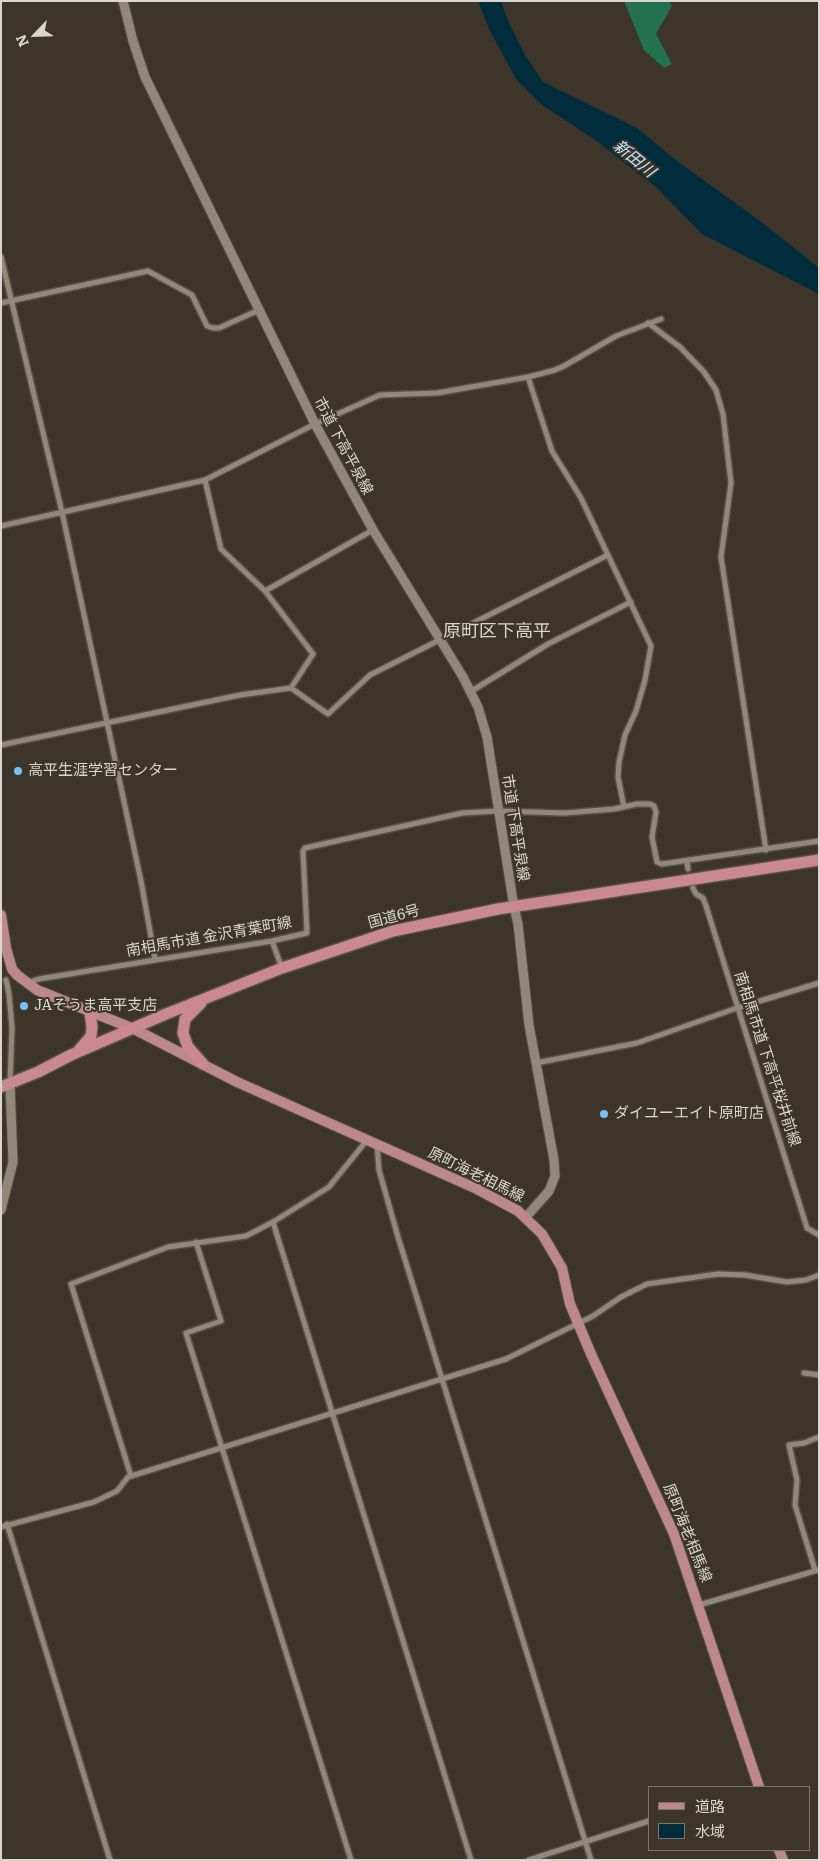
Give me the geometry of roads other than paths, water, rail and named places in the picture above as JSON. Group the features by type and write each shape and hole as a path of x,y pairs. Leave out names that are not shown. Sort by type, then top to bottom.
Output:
{"highway":[{"name":"国道6号","path":"5,1085 210,996 282,968 393,931 440,920 514,907 819,860"},
{"path":"202,1064 185,1041 183,1026 189,1014 210,996"},
{"path":"71,1055 84,1045 91,1036 90,1012"}],"main road":[{"name":"原町海老相馬線","path":"1,915 9,961 17,975 27,983 45,993 134,1029 237,1082 477,1189 505,1203 526,1217 542,1234 562,1268 570,1304 578,1323 611,1400 667,1517 699,1606 756,1786"}],"street":[{"name":"市道 下高平泉線","path":"123,1 133,42 145,77 315,424 373,530 440,639 478,707 487,737 518,924 529,1025 554,1160 555,1176 549,1191 526,1217"},
{"path":"1,257 62,512 141,881 155,959"},
{"path":"1,303 148,271 192,295 207,326 218,328 259,310"},
{"path":"1,526 205,480 315,424 380,395 437,393 528,377 564,366 603,343 661,319"},
{"path":"648,323 680,347 704,372 716,390 723,414 731,483 721,557 766,850"},
{"path":"528,377 552,451 581,498 651,646 643,687 626,735 619,762 618,777 624,807"},
{"path":"205,480 221,549 265,591 313,654 291,688"},
{"path":"265,591 373,530"},
{"path":"1,745 240,695 291,688 328,714 370,675 608,555"},
{"path":"470,692 548,644 631,602"},
{"name":"南相馬市道 金沢青葉町線","path":"27,983 39,979 272,941 307,933 303,851 305,848 462,813 498,811 565,813 614,809 645,803 654,806 656,812 652,837 657,862 662,864 687,862 819,841"},
{"path":"687,862 688,869"},
{"name":"南相馬市道 下高平桜井前線","path":"693,888 696,894 703,898 706,906 807,1228 819,1235"},
{"path":"272,941 282,968"},
{"path":"1,1210 13,1162 5,1085 12,1028 9,994 4,981 17,975"},
{"path":"536,1062 637,1043 737,1008 819,983"},
{"path":"131,1476 71,1284 168,1247 246,1236 273,1222 329,1187 372,1143"},
{"path":"372,1143 378,1170 591,1860"},
{"path":"273,1222 334,1413 471,1860"},
{"path":"196,1242 221,1321 186,1334 351,1860"},
{"path":"1,1526 94,1502 117,1491 128,1477 131,1476 506,1359 593,1316 622,1297 647,1284 718,1274 745,1275 787,1282 806,1280 819,1275"},
{"path":"804,1373 819,1375"},
{"path":"699,1606 817,1570 795,1504 797,1480 789,1445 804,1443 819,1437"},
{"path":"7,1524 110,1860"},
{"path":"529,1860 648,1821"}],"water":[{"name":"新田川","path":"478,1 501,1 508,21 525,55 543,82 637,128 673,158 764,224 819,268 819,294 702,234 656,187 594,139 542,105 516,79 489,29"}],"place":[{"name":"高平生涯学習センター","path":"18,771"},
{"name":"JAそうま高平支店","path":"24,1006"},
{"name":"ダイユーエイト原町店","path":"604,1114"}],"district":[{"name":"原町区下高平","path":"497,632"}]}
